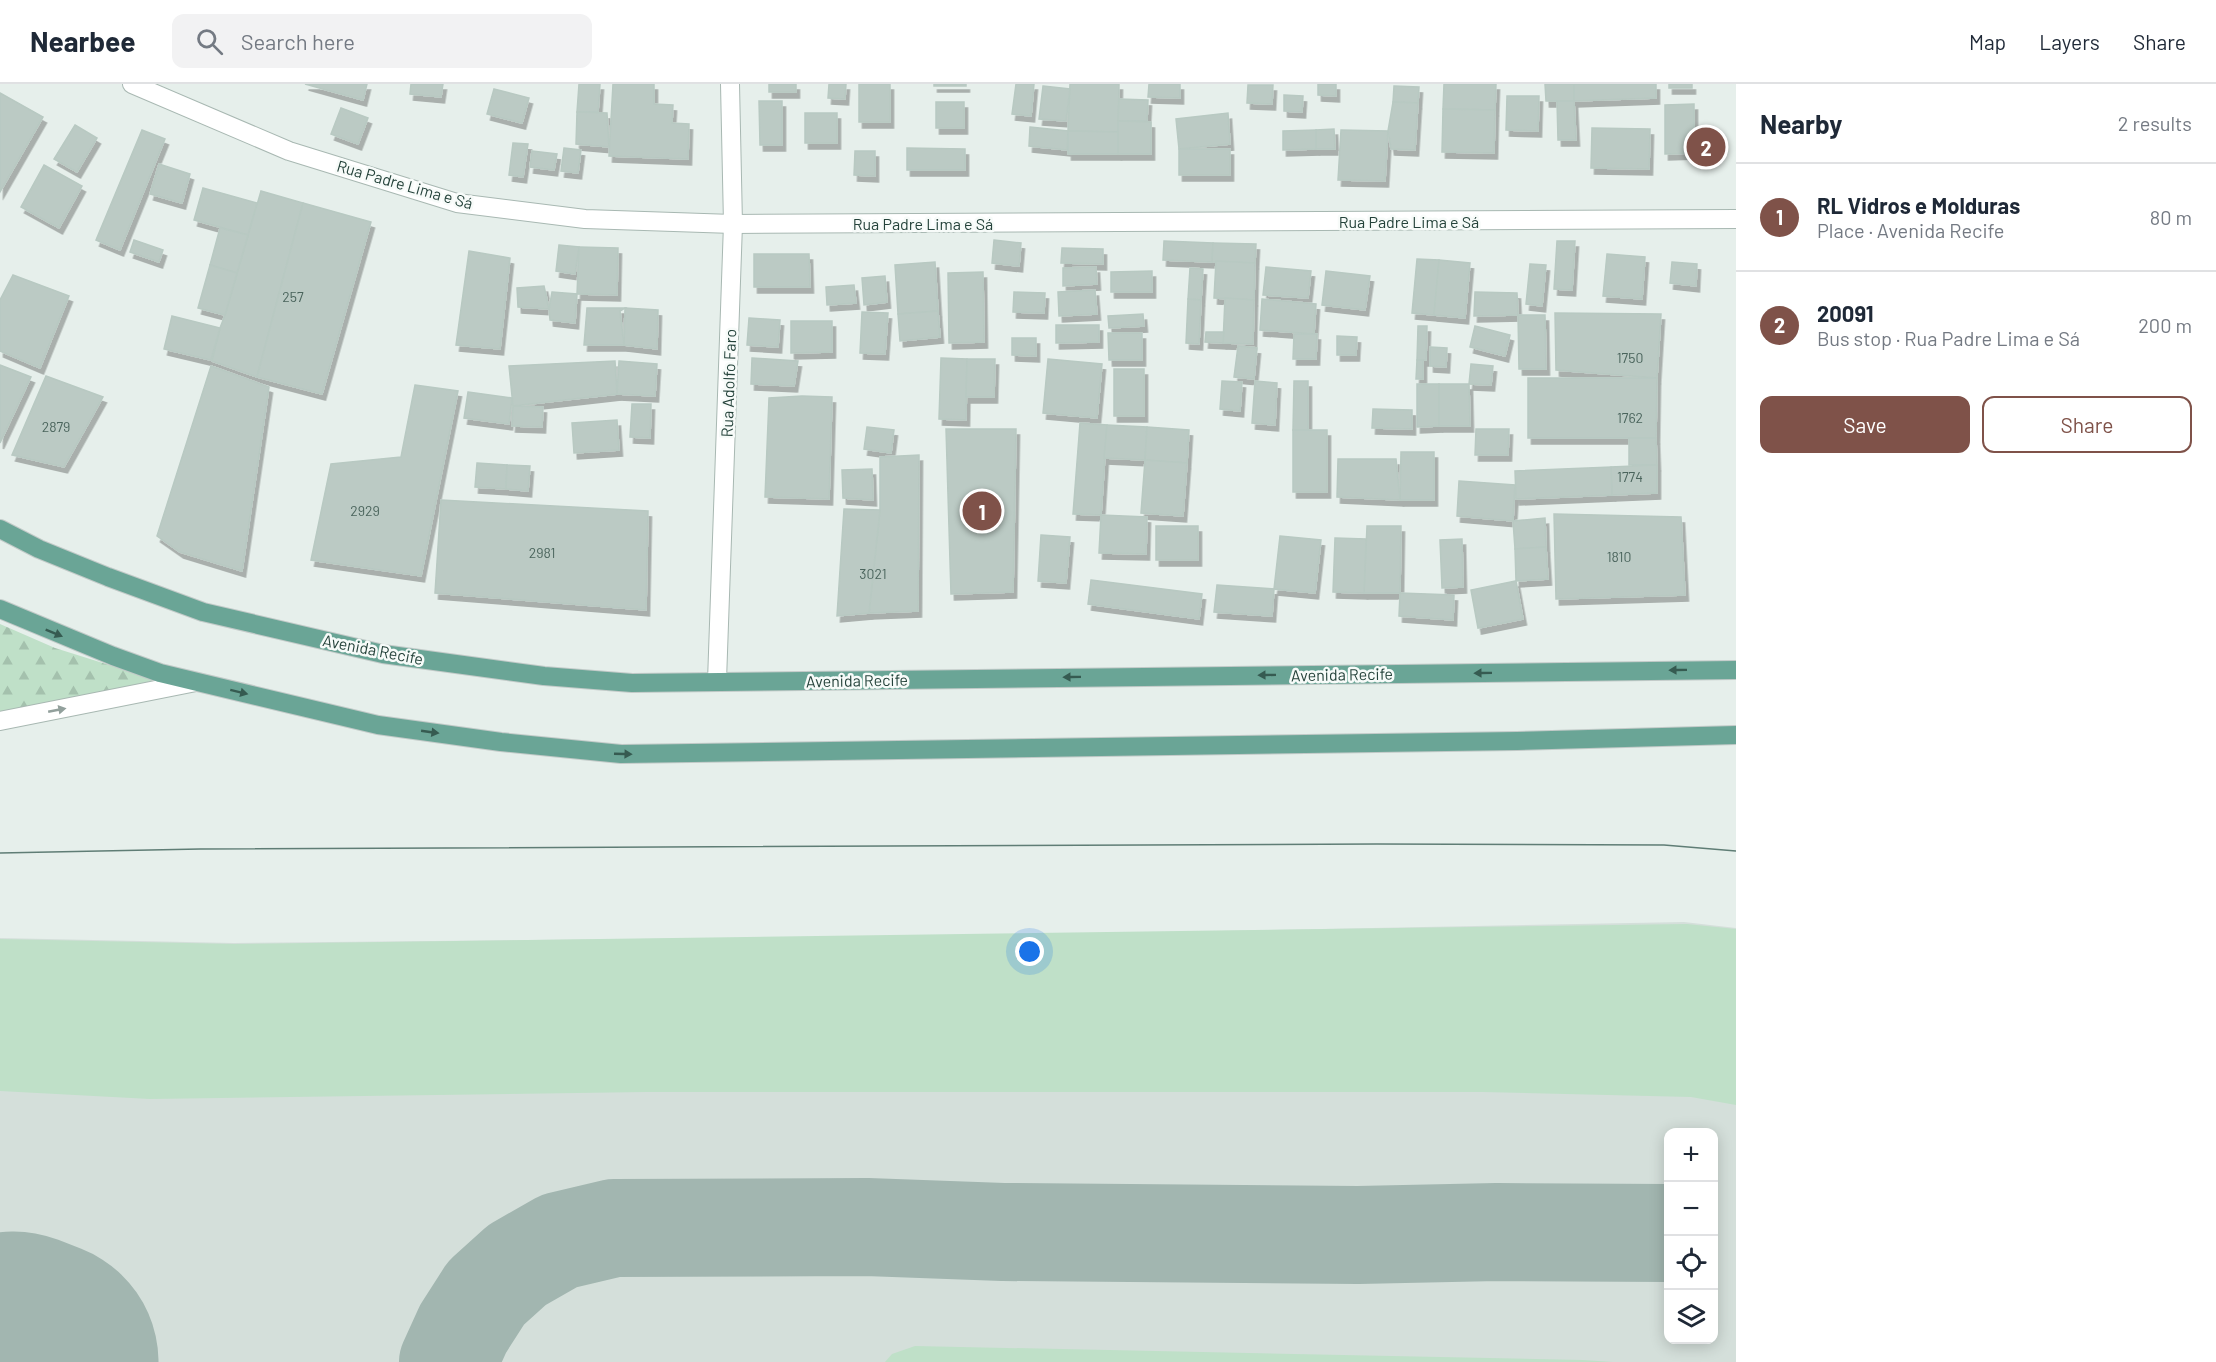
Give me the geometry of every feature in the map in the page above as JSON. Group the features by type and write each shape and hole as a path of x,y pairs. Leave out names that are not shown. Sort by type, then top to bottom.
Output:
{"main road":[{"name":"Avenida Recife","path":"0,529 39,549 203,612 383,654 544,676 632,683 1736,670"},
{"path":"0,609 160,673 378,725 501,742 621,754 1505,741 1736,735"}],"street":[{"name":"Rua Padre Lima e Sá","path":"132,84 289,151 457,202 585,219 733,224 1736,219"},
{"name":"Rua Adolfo Faro","path":"717,681 733,224 730,84"},
{"path":"0,721 196,682"}],"shaded area":[{"path":"1684,922 1736,928 1736,1362 0,1362 0,938 233,943 955,936"}],"green space":[{"path":"0,624 55,648 157,680 0,713"},
{"path":"1687,924 1736,929 1736,1105 1691,1097 1482,1092 646,1092 150,1099 0,1091 0,939 234,944"},
{"path":"915,1346 1613,1362 885,1362 892,1354"}],"building":[{"path":"305,84 367,84 363,100"},
{"path":"411,84 443,84 441,97 410,94"},
{"path":"579,84 600,84 598,112 577,112"},
{"path":"613,84 654,84 654,104 673,105 672,123 689,124 688,159 609,156"},
{"path":"769,84 796,84 796,92 769,92"},
{"path":"829,84 846,84 845,99 828,98"},
{"path":"859,84 890,84 890,122 859,122"},
{"path":"934,84 966,84 966,86 934,86"},
{"path":"1016,84 1034,84 1031,116 1012,114"},
{"path":"1070,84 1119,84 1118,132 1068,131"},
{"path":"1149,84 1180,84 1180,98 1148,97"},
{"path":"1318,84 1336,84 1336,96 1318,95"},
{"path":"1444,84 1496,84 1495,110 1443,109"},
{"path":"1545,84 1574,84 1574,101 1546,101"},
{"path":"1574,84 1656,84 1656,98 1574,101"},
{"path":"1669,84 1692,84 1692,88 1669,88"},
{"path":"1248,85 1273,85 1272,104 1247,103"},
{"path":"1043,86 1070,89 1066,121 1039,119"},
{"path":"1394,86 1419,87 1418,103 1393,102"},
{"path":"494,89 529,98 522,123 487,114"},
{"path":"0,93 43,117 0,192"},
{"path":"1284,95 1303,96 1302,112 1284,111"},
{"path":"1507,96 1539,96 1538,131 1506,130"},
{"path":"1119,99 1148,100 1147,121 1118,121"},
{"path":"759,101 782,101 782,145 760,145"},
{"path":"1557,101 1574,101 1576,140 1558,140"},
{"path":"936,102 964,102 964,128 936,128"},
{"path":"1393,102 1418,103 1415,150 1391,149 1388,131"},
{"path":"1694,104 1694,153 1665,154 1665,105"},
{"path":"341,108 368,118 358,144 331,134"},
{"path":"1443,109 1495,110 1494,153 1442,152"},
{"path":"577,112 607,113 609,147 576,144"},
{"path":"805,113 837,113 837,143 805,143"},
{"path":"1228,113 1230,144 1179,149 1176,119"},
{"path":"1118,121 1151,122 1151,154 1118,154"},
{"path":"75,125 97,138 77,172 54,159"},
{"path":"1030,127 1068,131 1067,150 1029,146"},
{"path":"1592,128 1650,129 1649,169 1591,168"},
{"path":"1334,129 1335,149 1316,149 1316,130"},
{"path":"142,130 165,139 120,250 96,240"},
{"path":"1316,130 1316,149 1283,150 1283,131"},
{"path":"1341,130 1388,131 1385,181 1338,180"},
{"path":"1068,131 1118,132 1118,154 1068,154"},
{"path":"513,143 528,144 523,177 509,175"},
{"path":"564,148 581,150 578,173 561,171"},
{"path":"907,148 965,149 965,170 907,170"},
{"path":"1179,149 1230,149 1230,175 1179,175"},
{"path":"532,151 557,154 554,170 530,167"},
{"path":"855,151 875,151 875,176 854,175"},
{"path":"159,164 190,174 182,203 150,194"},
{"path":"44,165 82,186 59,228 21,207"},
{"path":"203,188 257,203 248,235 194,220"},
{"path":"261,191 303,203 257,377 212,361"},
{"path":"303,203 371,222 322,394 257,377"},
{"path":"220,228 248,235 237,273 210,265"},
{"path":"134,240 163,250 159,262 130,252"},
{"path":"994,240 1021,243 1019,266 992,263"},
{"path":"1164,241 1213,243 1212,262 1163,260"},
{"path":"1557,241 1575,241 1572,290 1554,289"},
{"path":"1213,243 1256,244 1255,263 1212,262"},
{"path":"559,245 579,247 575,274 556,271"},
{"path":"579,247 618,248 617,295 577,294"},
{"path":"1062,248 1103,249 1103,264 1061,263"},
{"path":"469,251 510,258 500,349 456,345"},
{"path":"754,254 809,254 810,287 754,287"},
{"path":"1607,254 1645,257 1642,299 1603,296"},
{"path":"1417,259 1439,260 1434,315 1412,313"},
{"path":"1439,260 1470,263 1465,318 1434,315"},
{"path":"1216,261 1255,263 1254,300 1214,298"},
{"path":"935,262 938,311 898,314 895,265"},
{"path":"1672,262 1697,264 1696,286 1670,283"},
{"path":"1530,264 1546,265 1542,306 1526,304"},
{"path":"210,265 237,273 225,315 198,308"},
{"path":"1096,267 1097,284 1063,286 1063,268"},
{"path":"1266,267 1311,271 1308,298 1263,295"},
{"path":"1190,268 1203,269 1201,300 1188,299"},
{"path":"1152,271 1152,292 1111,292 1111,272"},
{"path":"1326,271 1370,276 1365,310 1322,305"},
{"path":"983,272 984,342 949,343 948,273"},
{"path":"13,275 69,296 40,368 0,351 0,300"},
{"path":"885,276 887,302 864,305 862,278"},
{"path":"854,285 856,303 827,305 826,287"},
{"path":"544,286 549,309 518,307 517,288"},
{"path":"1095,290 1097,314 1059,316 1058,292"},
{"path":"552,292 577,294 575,323 550,320"},
{"path":"1014,292 1045,293 1044,313 1013,312"},
{"path":"1475,292 1517,293 1518,315 1474,316"},
{"path":"1225,298 1254,300 1253,344 1223,343"},
{"path":"1188,299 1201,300 1199,344 1186,343"},
{"path":"1262,299 1316,304 1314,334 1260,330"},
{"path":"587,308 625,308 620,311 624,345 584,345"},
{"path":"625,308 658,310 657,349 624,345"},
{"path":"938,311 940,337 900,341 898,314"},
{"path":"862,312 888,313 885,354 860,353"},
{"path":"1555,313 1661,314 1657,378 1556,370"},
{"path":"1143,314 1144,326 1109,328 1108,316"},
{"path":"1518,315 1545,315 1546,369 1519,369"},
{"path":"172,316 220,328 211,360 164,349"},
{"path":"749,318 780,320 778,347 747,345"},
{"path":"791,321 832,321 832,352 791,353"},
{"path":"1056,325 1099,325 1099,342 1056,343"},
{"path":"1418,326 1427,326 1426,360 1417,360"},
{"path":"1475,326 1510,335 1505,356 1470,347"},
{"path":"1206,332 1224,332 1223,343 1205,342"},
{"path":"1108,333 1142,333 1142,360 1109,360"},
{"path":"1294,334 1317,334 1316,359 1293,359"},
{"path":"1337,336 1357,337 1356,355 1337,355"},
{"path":"1012,338 1036,338 1036,356 1012,355"},
{"path":"1238,346 1257,348 1254,379 1234,377"},
{"path":"1430,347 1447,348 1446,367 1430,366"},
{"path":"752,358 798,361 794,386 751,384"},
{"path":"941,358 967,359 966,420 939,419"},
{"path":"967,359 995,359 994,397 966,397"},
{"path":"1048,359 1102,364 1097,418 1043,413"},
{"path":"1417,360 1423,360 1423,379 1416,379"},
{"path":"615,361 617,394 513,406 509,366"},
{"path":"619,361 657,364 655,396 617,394"},
{"path":"1471,364 1493,366 1491,385 1469,384"},
{"path":"0,365 31,377 0,443"},
{"path":"211,366 269,387 242,571 180,552 157,536"},
{"path":"1114,369 1144,369 1144,416 1114,416"},
{"path":"46,376 103,397 64,467 12,455"},
{"path":"1528,378 1657,378 1656,438 1528,438"},
{"path":"1222,381 1242,382 1240,411 1220,409"},
{"path":"1255,381 1277,383 1275,425 1252,423"},
{"path":"1294,381 1308,381 1308,430 1293,430"},
{"path":"1417,384 1439,384 1439,426 1417,427"},
{"path":"1439,384 1469,384 1470,426 1439,426"},
{"path":"415,385 458,391 421,576 311,560 331,464 401,457"},
{"path":"468,392 512,398 509,424 464,418"},
{"path":"832,397 829,499 765,497 769,398"},
{"path":"632,404 651,404 650,438 630,437"},
{"path":"513,406 543,407 542,427 512,426"},
{"path":"1373,409 1412,410 1412,429 1372,428"},
{"path":"617,420 619,450 574,453 572,423"},
{"path":"1080,423 1107,425 1101,515 1073,514"},
{"path":"1107,425 1147,427 1145,460 1104,458"},
{"path":"867,427 894,430 891,453 864,449"},
{"path":"1147,427 1189,430 1187,463 1145,460"},
{"path":"946,429 1016,429 1013,592 951,594"},
{"path":"1476,429 1509,429 1508,455 1475,455"},
{"path":"1293,430 1327,430 1327,492 1293,492"},
{"path":"1629,438 1656,438 1657,465 1629,465"},
{"path":"1401,452 1434,452 1434,500 1400,500"},
{"path":"919,455 918,611 869,613 880,510 880,457"},
{"path":"1338,459 1396,459 1400,500 1337,497"},
{"path":"1145,460 1187,463 1183,516 1141,513"},
{"path":"477,463 507,465 506,489 475,487"},
{"path":"507,465 530,466 528,491 506,489"},
{"path":"1657,465 1657,493 1612,495 1611,467"},
{"path":"1611,467 1612,495 1516,499 1515,471"},
{"path":"872,469 873,500 843,498 842,470"},
{"path":"1459,481 1515,485 1513,521 1457,516"},
{"path":"441,500 648,511 646,610 435,593"},
{"path":"844,509 880,510 869,613 837,616"},
{"path":"1554,514 1681,517 1685,595 1556,599"},
{"path":"1101,515 1147,517 1146,554 1099,553"},
{"path":"1545,518 1546,547 1515,549 1513,521"},
{"path":"1156,526 1198,526 1198,560 1156,560"},
{"path":"1367,526 1401,526 1400,593 1364,593"},
{"path":"1041,535 1070,537 1066,583 1038,581"},
{"path":"1280,536 1321,540 1315,593 1274,589"},
{"path":"1335,538 1366,539 1364,593 1333,592"},
{"path":"1462,539 1463,587 1442,588 1440,540"},
{"path":"1546,547 1548,579 1516,581 1515,549"},
{"path":"1091,580 1202,594 1199,619 1088,604"},
{"path":"1516,581 1523,619 1478,628 1471,590"},
{"path":"1217,585 1274,589 1272,616 1214,612"},
{"path":"1400,593 1454,595 1453,620 1399,616"}],"taxiway":[{"path":"448,1362 463,1329 486,1293 517,1265 559,1241 614,1228 867,1227 1003,1232 1358,1235 1497,1232 1664,1233"}],"runway":[{"path":"14,1353 37,1362"}],"tram line":[{"path":"0,853 200,849 1377,844 1664,845 1736,851"}],"place":[{"name":"20091","path":"1706,147"},
{"name":"RL Vidros e Molduras","path":"982,511"}]}
